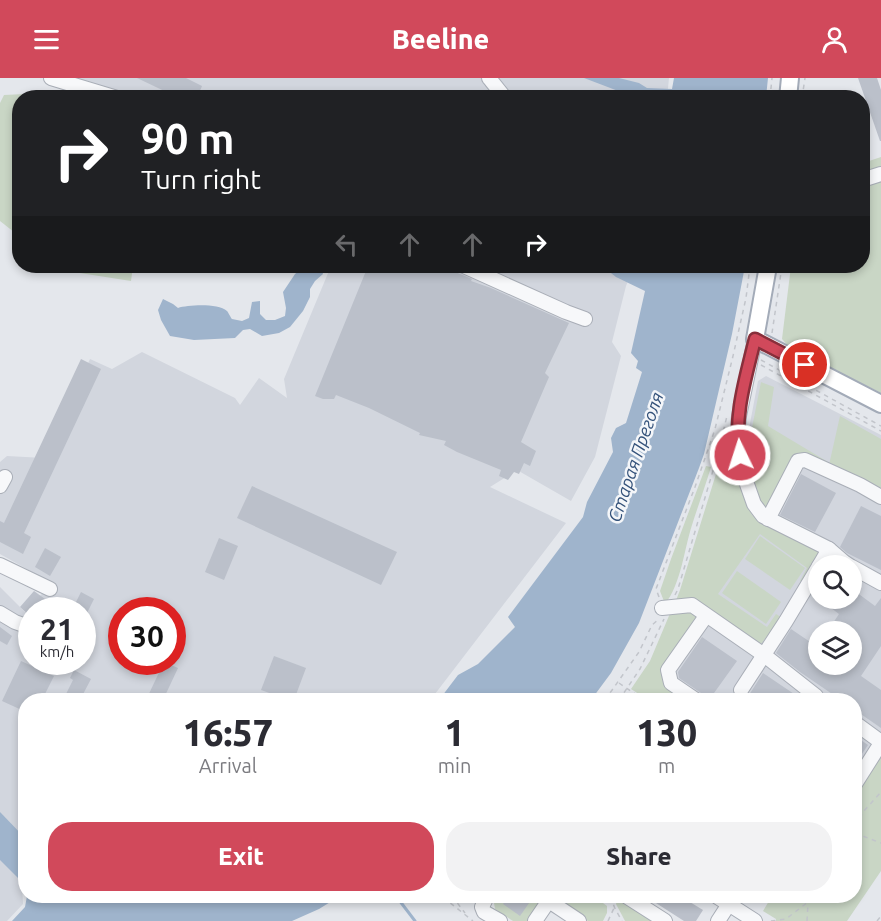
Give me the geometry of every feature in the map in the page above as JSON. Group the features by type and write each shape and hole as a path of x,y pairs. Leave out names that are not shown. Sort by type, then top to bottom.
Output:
{"main road":[{"path":"767,273 753,350 772,347 881,404"}],"street":[{"path":"51,78 91,90"},
{"path":"489,78 499,90"},
{"path":"480,273 585,319"},
{"path":"753,350 739,416 737,440 742,470 754,504 763,516 829,549 836,555"},
{"path":"768,519 798,461 805,460 881,496"},
{"path":"825,555 829,549"},
{"path":"0,565 50,589"},
{"path":"862,572 881,583"},
{"path":"738,693 808,584"},
{"path":"665,607 692,605 813,693"},
{"path":"0,613 18,623"},
{"path":"686,693 671,683 668,670 706,616"},
{"path":"862,728 881,742 862,773"},
{"path":"484,903 483,910 500,921"},
{"path":"535,921 548,903"},
{"path":"557,903 579,921"},
{"path":"637,903 665,921"},
{"path":"718,921 729,904 755,921"}],"path":[{"path":"624,693 650,651 665,607 656,589 715,429 734,356 749,273"},
{"path":"772,347 781,273"},
{"path":"753,350 881,426"},
{"path":"753,350 774,373 881,431"},
{"path":"609,693 639,652 652,625 659,619 678,589 727,415"},
{"path":"618,682 633,693"},
{"path":"862,814 881,792"},
{"path":"862,836 881,843"},
{"path":"450,903 473,921"},
{"path":"457,903 467,916"},
{"path":"613,903 622,921"},
{"path":"771,921 786,919 808,903"},
{"path":"807,921 808,903"},
{"path":"608,921 614,907"},
{"path":"878,921 881,916"}],"shaded area":[{"path":"72,78 669,78 668,90 111,90"},
{"path":"328,273 631,273 612,342 621,356 595,457 571,501 517,470 490,487 566,523 436,693 18,693 18,903 23,904 7,921 0,921 0,587 18,605 18,675 96,675 96,597 39,597 52,583 0,554 0,462 7,456 44,458 90,359 112,369 142,352 235,398 240,405 259,378 287,398 284,379"},
{"path":"766,376 881,435 881,774 862,802 862,693 665,693 647,668 751,449 748,434 758,381"}],"green space":[{"path":"4,95 12,95 12,230 0,221 0,103"},
{"path":"881,157 881,393 789,347 782,339 790,273 870,273 870,161"},
{"path":"80,273 132,273 131,281"},
{"path":"761,382 774,387 768,426 828,462 827,464 807,454 767,511 758,505 748,464 753,450 751,433"},
{"path":"840,416 881,439 881,488 829,465"},
{"path":"706,466 711,467 675,587 665,604 660,591"},
{"path":"735,466 752,515 819,549 819,555 808,555 808,574 803,582 800,581 807,568 760,534 718,594 767,627 776,614 781,617 762,643 756,646 675,603 716,474"},
{"path":"760,536 805,568 790,590 745,559"},
{"path":"737,571 781,602 766,624 722,593"},
{"path":"692,608 699,614 665,670 686,693 637,693 631,689 650,661 671,611"},
{"path":"881,748 881,871 862,899 862,778"},
{"path":"494,903 542,903 530,921 513,921 495,909"},
{"path":"564,903 603,903 607,906 607,913 603,921 588,921 563,905"},
{"path":"625,903 652,921 625,921 616,904"},
{"path":"768,903 859,903 847,921 776,921 763,911"}],"water":[{"path":"584,78 619,78 639,83 647,88 672,89 674,78 768,78 767,90 616,90"},
{"name":"Старая Преголя","path":"611,273 744,273 704,454 639,623 611,673 596,693 444,693 458,675 478,664 515,627 508,617 583,517 587,502 613,452 611,438 616,428 626,423 642,372 636,368 638,361 631,353 645,291"},
{"path":"295,274 323,274 310,289 310,297 303,311 290,327 279,333 262,336 250,329 243,330 235,338 194,340 170,336 161,320 158,310 163,299 178,308 210,306 223,308 232,319 242,321 249,318 252,302 260,301 260,314 266,320 275,320 285,316 283,292"},
{"path":"0,812 18,831 18,878 0,860"},
{"path":"26,903 329,903 292,921 12,921 25,907"}],"building":[{"path":"137,78 186,78 202,86 200,90 162,90"},
{"path":"858,78 877,78 881,90 881,141 870,112 870,90 862,90"},
{"path":"365,273 458,273 472,279 471,281 569,323 545,373 549,377 521,442 536,451 530,466 524,463 519,474 514,472 508,480 499,476 501,470 457,452 444,445 446,441 419,435 420,433 369,408 336,395 334,399 315,396"},
{"path":"81,359 101,369 24,533 31,537 23,554 0,542 0,521 4,523"},
{"path":"801,474 836,493 815,532 780,515"},
{"path":"252,486 397,552 381,585 237,518"},
{"path":"861,506 881,516 881,570 862,560 862,555 851,555 840,547"},
{"path":"219,538 238,546 224,580 205,572"},
{"path":"45,548 61,557 50,576 35,567"},
{"path":"34,591 42,597 29,597"},
{"path":"81,592 90,597 78,597"},
{"path":"862,596 875,606 881,598 881,646 862,674 862,621 834,621 839,614 832,609 862,609"},
{"path":"0,627 12,636 7,645 0,641"},
{"path":"791,629 808,641 808,675 862,675 881,690 881,728 862,715 862,693 831,693 776,653"},
{"path":"702,637 737,661 714,693 701,693 679,678 678,672"},
{"path":"274,656 306,668 297,693 269,693 261,690"},
{"path":"18,667 18,675 54,676 46,693 18,693 18,708 2,701"},
{"path":"763,673 793,693 750,693"},
{"path":"72,675 83,675 91,679 84,693 66,693 73,680 70,678"},
{"path":"158,675 175,675 166,693 149,693"},
{"path":"862,741 868,745 862,754"},
{"path":"504,903 529,903 520,916"},
{"path":"656,903 692,903 703,910 696,921 684,921"}],"waterway":[{"path":"401,903 415,921"}],"route":[{"path":"740,455 737,440 739,416 755,339 805,365"}]}
